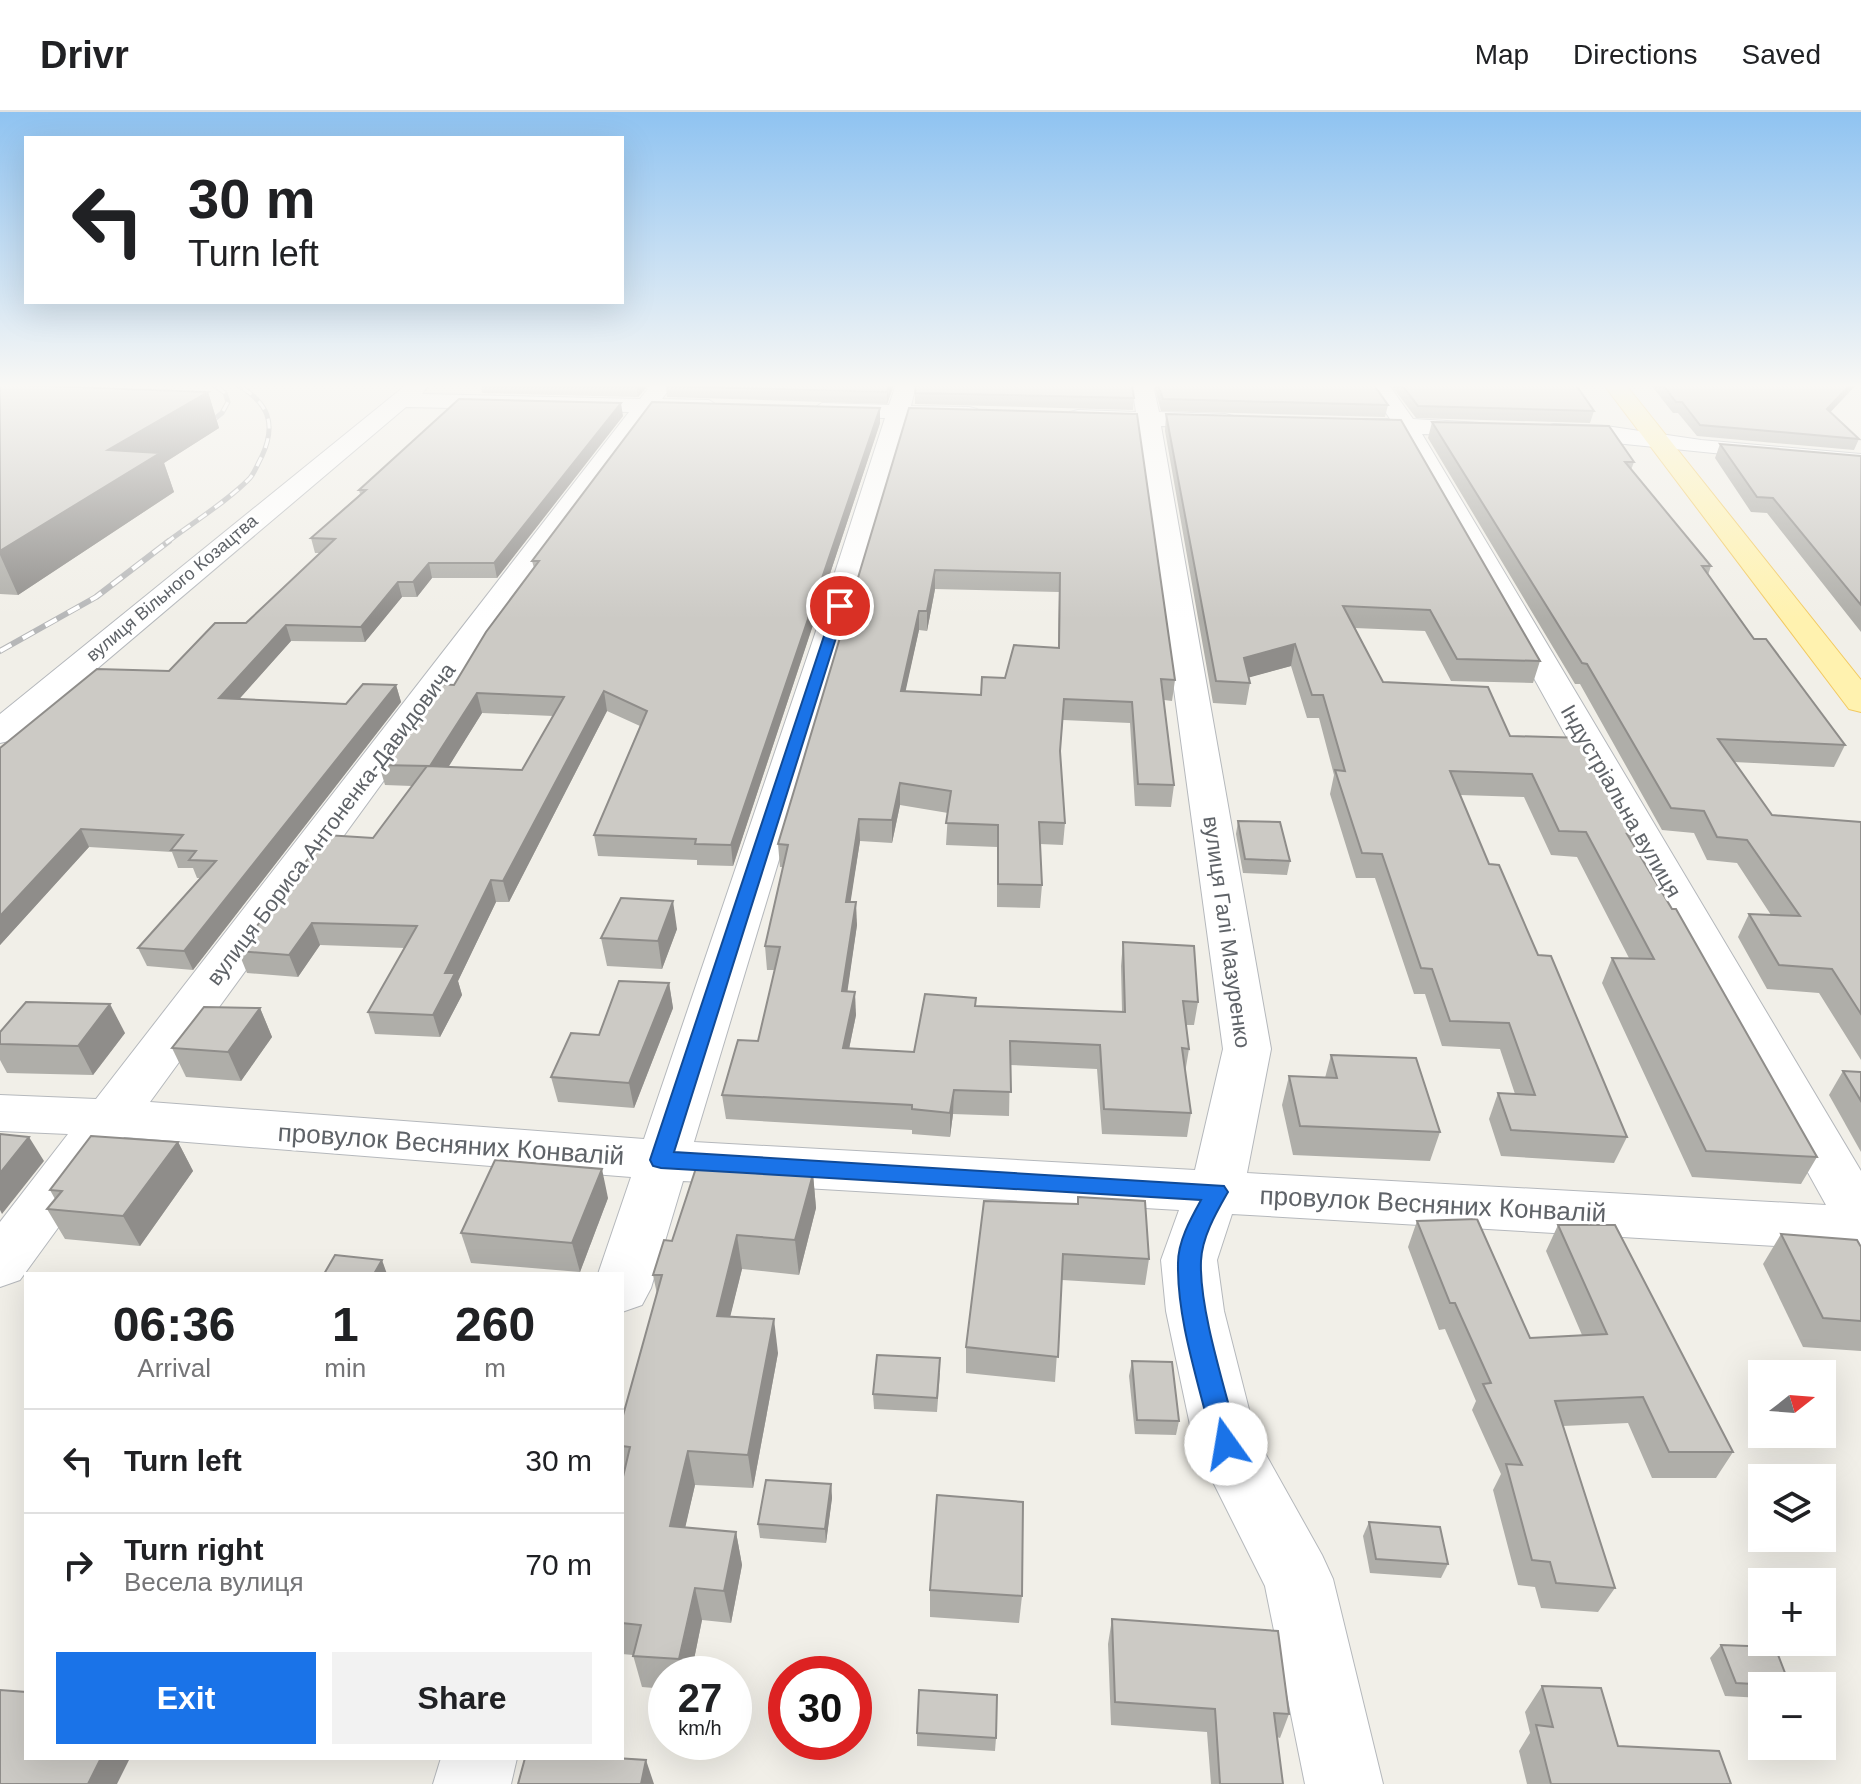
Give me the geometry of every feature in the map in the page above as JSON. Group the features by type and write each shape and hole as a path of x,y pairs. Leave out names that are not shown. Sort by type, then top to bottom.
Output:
{"main road":[{"path":"1674,463 1861,702"}],"street":[{"name":"вулиця Вільного Козацтва","path":"0,732 324,463"},
{"name":"вулиця Бориса Антоненка-Давидовича","path":"0,1264 603,463"},
{"path":"624,1281 883,463"},
{"name":"вулиця Галі Мазуренко","path":"1156,463 1247,1049 1217,1192 1199,1224 1189,1260 1195,1311 1226,1444 1298,1579 1344,1784"},
{"name":"Індустріальна вулиця","path":"1427,463 1861,1219"},
{"name":"провулок Весняних Конвалій","path":"0,1113 111,1118 661,1160 1861,1229"},
{"path":"472,1784 478,1760"}],"building":[{"path":"0,463 144,463 0,551"},
{"path":"389,463 573,463 494,563 429,563 413,582 398,582 361,627 286,625 219,698 346,704 363,684 396,685 184,951 138,948 216,861 189,860 196,851 171,850 183,835 81,829 0,916 0,748 97,669 169,671 215,623 246,623 335,539 311,538 366,490 359,490"},
{"path":"606,463 861,463 731,845 695,844 696,839 594,835 647,711 604,691 503,881 491,880 445,973 455,973 433,1015 368,1012 417,926 312,923 289,955 238,951 326,835 373,838 427,766 522,770 564,697 477,693 430,766 379,765 439,684 454,685 486,632 539,561 532,561"},
{"path":"892,463 1144,463 1175,680 1161,679 1174,785 1138,784 1132,702 1064,699 1060,751 1065,823 1039,822 1042,885 998,884 998,825 946,823 951,791 900,783 892,820 859,819 846,902 856,902 842,991 855,992 843,1048 914,1052 925,994 976,998 975,1006 1125,1012 1123,942 1194,946 1198,1002 1183,1001 1189,1049 1182,1048 1191,1113 1104,1109 1100,1045 1010,1041 1011,1092 954,1090 950,1113 912,1109 912,1105 722,1095 738,1040 758,1041 780,947 765,946 788,845 778,844","holes":["935,570 1060,573 1059,648 1014,645 1005,678 982,677 981,695 901,691 919,611 927,611"]},
{"path":"1175,463 1426,463 1540,661 1457,659 1430,610 1343,606 1383,682 1488,687 1510,736 1585,738 1622,802 1616,802 1634,835 1627,834 1672,909 1676,909 1817,1157 1706,1151 1612,958 1654,959 1586,832 1559,831 1532,774 1450,771 1489,864 1499,865 1538,955 1551,956 1627,1137 1511,1130 1498,1093 1535,1095 1509,1023 1450,1021 1432,969 1421,968 1382,854 1362,853 1335,770 1345,771 1323,695 1312,695 1295,644 1244,658 1250,683 1216,681"},
{"path":"1458,463 1626,463 1711,566 1702,566 1754,639 1766,639 1845,745 1718,739 1772,815 1861,822 1861,1014 1832,969 1779,965 1749,914 1800,916 1747,840 1717,837 1704,811 1671,808 1587,664 1582,663"},
{"path":"1733,463 1861,463 1861,605 1773,498 1757,497"},
{"path":"1238,821 1280,822 1290,861 1245,859"},
{"path":"621,898 673,901 658,941 601,938"},
{"path":"619,981 669,983 629,1083 551,1077 571,1033 599,1035"},
{"path":"26,1002 110,1004 78,1046 0,1044 0,1032"},
{"path":"204,1007 260,1008 228,1052 172,1048"},
{"path":"1331,1055 1416,1058 1440,1132 1300,1126 1289,1076 1337,1078"},
{"path":"1843,1071 1861,1072 1861,1101"},
{"path":"0,1134 29,1137 0,1173"},
{"path":"91,1136 178,1142 123,1216 47,1209 62,1191 50,1190"},
{"path":"495,1160 602,1169 572,1243 461,1233"},
{"path":"696,1168 813,1174 795,1240 737,1235 717,1316 774,1319 748,1455 688,1451 670,1526 736,1532 724,1591 695,1588 680,1656 648,1657 633,1656 641,1625 624,1623 624,1472 630,1447 624,1446 624,1412 662,1275 653,1275 664,1240 672,1241"},
{"path":"1078,1197 1145,1201 1149,1259 1063,1254 1058,1357 966,1347 984,1201 1078,1204"},
{"path":"1477,1219 1530,1338 1607,1334 1558,1225 1615,1225 1733,1452 1669,1452 1643,1397 1555,1401 1615,1588 1556,1583 1550,1562 1532,1560 1506,1464 1522,1465 1483,1384 1491,1383 1455,1303 1450,1303 1417,1221"},
{"path":"1781,1234 1857,1240 1861,1247 1861,1321 1823,1318"},
{"path":"335,1255 382,1260 375,1272 325,1272"},
{"path":"877,1355 940,1358 937,1398 873,1394"},
{"path":"1132,1361 1172,1362 1179,1421 1137,1420"},
{"path":"766,1480 831,1484 825,1529 758,1524"},
{"path":"937,1495 1023,1502 1022,1596 930,1590"},
{"path":"1369,1522 1440,1527 1448,1564 1376,1559"},
{"path":"1112,1619 1278,1631 1289,1714 1274,1713 1283,1784 1220,1784 1215,1709 1115,1702"},
{"path":"1721,1645 1748,1646 1748,1656 1778,1656 1785,1672 1748,1672 1748,1684 1736,1683"},
{"path":"1542,1686 1601,1688 1618,1746 1719,1751 1731,1784 1551,1784 1536,1725 1553,1727"},
{"path":"0,1690 24,1692 24,1760 100,1760 88,1784 0,1784"},
{"path":"919,1690 997,1695 996,1738 917,1733"},
{"path":"524,1760 646,1760 641,1784 518,1784"}],"railway":[{"path":"166,543 241,487 252,476 258,463"},
{"path":"0,651 96,597 169,541"}],"route":[{"path":"840,606 661,1160 1217,1192 1199,1224 1189,1260 1195,1311 1226,1444"}]}
